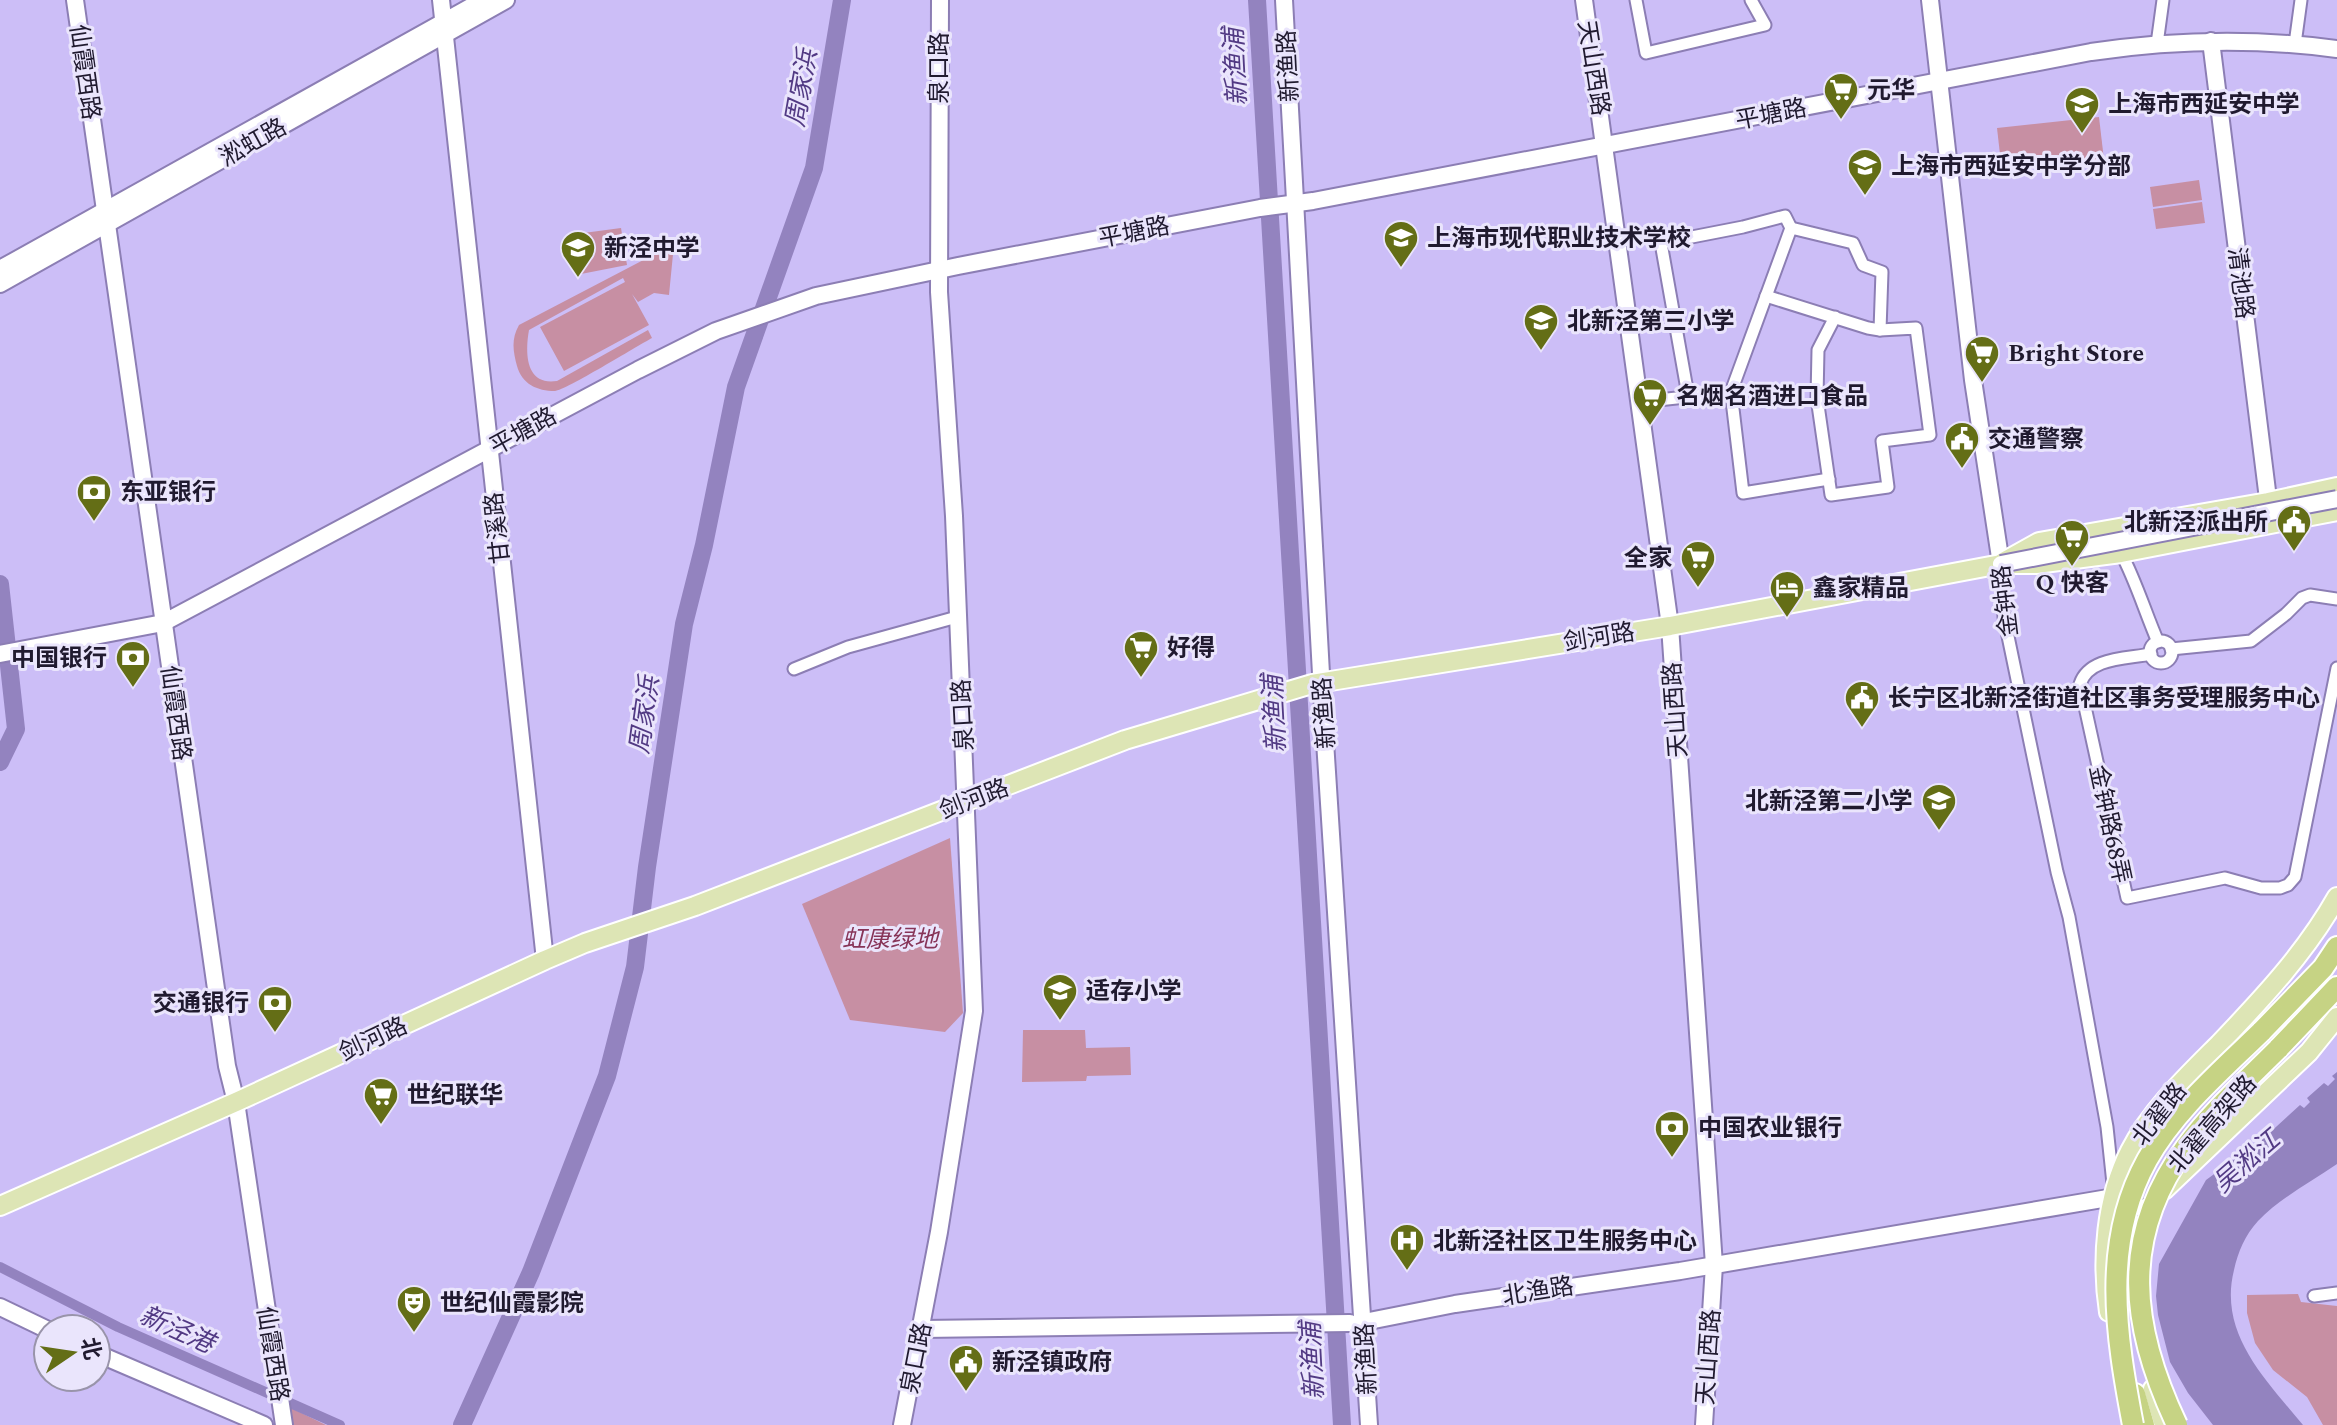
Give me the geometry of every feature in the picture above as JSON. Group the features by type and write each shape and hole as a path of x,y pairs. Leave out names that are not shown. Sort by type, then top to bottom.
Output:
{"highway":[{"name":"北翟高架路","path":"2119,1336 2116,1266 2128,1198 2148,1158 2169,1128 2202,1091 2323,968 2337,947"},
{"name":"北翟高架路","path":"2177,1425 2154,1370 2141,1319 2140,1269 2152,1207 2167,1174 2187,1144 2337,987"},
{"path":"2119,1336 2133,1425"},
{"path":"2119,1336 2141,1425"}],"main road":[{"name":"剑河路","path":"2001,564 2039,542 2337,487"},
{"name":"剑河路","path":"0,1206 585,943 695,906 1125,740 1283,691 1670,626 2001,564 2036,564 2121,553 2337,511"},
{"name":"北翟路","path":"2141,1425 2113,1337 2105,1253 2114,1197 2129,1153 2169,1096 2303,952 2337,897"},
{"path":"2164,1425 2138,1338 2134,1249 2147,1210 2165,1188 2309,1052 2337,1017"}],"street":[{"name":"仙霞西路","path":"75,0 227,1066 236,1102 284,1425"},
{"name":"甘溪路","path":"441,0 545,960"},
{"name":"淞虹路","path":"444,29 483,0"},
{"name":"淞虹路","path":"0,284 11,268 444,29 506,0"},
{"name":"泉口路","path":"902,1425 922,1329 974,1011 954,516 939,271 940,0"},
{"name":"新渔路","path":"1284,0 1289,204 1322,683 1357,1322 1369,1425"},
{"name":"天山西路","path":"1584,0 1670,626 1714,1265 1704,1425"},
{"path":"1636,0 1646,53 1765,25 1751,0"},
{"name":"金钟路","path":"1930,0 1973,380 2001,564 2004,617 2069,917 2107,1127 2114,1197"},
{"path":"2157,44 2163,0"},
{"path":"2296,39 2301,0"},
{"name":"平塘路","path":"0,654 163,623 597,391 716,331 816,296 1260,208 2091,52 2157,44 2296,39 2337,49"},
{"name":"清池路","path":"2211,41 2271,524"},
{"path":"1688,395 1661,243 1785,216 1791,228 1731,392 1743,493 1829,479"},
{"path":"1791,228 1853,243 1863,265 1882,272 1880,330"},
{"path":"1766,296 1880,330 1916,328 1930,435 1882,441 1888,487 1831,495 1817,398 1818,350 1835,317"},
{"path":"1640,402 1731,392"},
{"path":"2001,564 2337,499"},
{"path":"2121,553 2158,642"},
{"name":"金钟路68弄","path":"2337,599 2310,595 2302,598 2251,641 2171,649 2170,659 2164,662 2156,662 2151,654 2095,665 2084,672 2080,684 2127,898 2225,878 2261,888 2288,885 2295,877 2337,668"},
{"path":"794,669 848,647 957,617"},
{"path":"2151,654 2153,645 2158,642 2166,642 2171,649"},
{"path":"2114,1197 2147,1210"},
{"name":"北渔路","path":"922,1329 1357,1322 2114,1197"},
{"path":"2314,1296 2337,1293"},
{"path":"0,1307 32,1322"},
{"path":"112,1360 264,1425"}],"green space":[{"path":"2099,117 2104,160 2002,172 1997,128"},
{"path":"2199,180 2202,200 2153,207 2150,187"},
{"path":"2202,202 2205,223 2156,229 2153,209"},
{"path":"621,228 627,265 581,274 576,234"},
{"path":"674,244 669,295 654,293 638,302 632,294 649,325 564,371 540,327 625,282 623,278 529,330 528,357 533,373 539,378 557,381 648,330 652,338 562,389 542,390 526,382 517,366 514,350 519,325"},
{"name":"虹康绿地","path":"950,838 963,1013 945,1032 850,1020 802,904"},
{"path":"1023,1030 1085,1030 1086,1048 1130,1047 1131,1075 1087,1076 1086,1081 1022,1082"},
{"path":"2298,1294 2301,1302 2337,1306 2337,1425 2323,1425 2307,1397 2273,1370 2255,1343 2247,1313 2247,1295"},
{"path":"289,1407 326,1425 292,1425"}],"water":[{"name":"吴淞江","path":"2337,1072 2337,1164 2276,1205 2253,1226 2238,1257 2231,1293 2233,1315 2249,1355 2303,1425 2213,1425 2188,1393 2170,1362 2158,1315 2159,1264 2206,1180 2265,1137 2300,1105 2304,1108 2310,1102 2307,1098 2324,1083 2328,1086"}],"waterway":[{"name":"周家浜","path":"462,1425 531,1272 607,1076 635,967 684,624 704,545 736,387 814,168 842,0"},
{"name":"新渔浦","path":"1257,0 1342,1425"},
{"path":"0,584 16,729 0,762"},
{"name":"新泾港","path":"0,1267 118,1327 340,1425"}],"place":[{"name":"元华","path":"1841,121"},
{"name":"上海市西延安中学","path":"2082,135"},
{"name":"上海市西延安中学分部","path":"1865,197"},
{"name":"上海市现代职业技术学校","path":"1401,269"},
{"name":"新泾中学","path":"578,279"},
{"name":"北新泾第三小学","path":"1541,352"},
{"name":"Bright Store","path":"1982,384"},
{"name":"名烟名酒进口食品","path":"1650,427"},
{"name":"交通警察","path":"1962,470"},
{"name":"东亚银行","path":"94,523"},
{"name":"北新泾派出所","path":"2294,553"},
{"name":"Q 快客","path":"2072,568"},
{"name":"全家","path":"1698,589"},
{"name":"鑫家精品","path":"1787,619"},
{"name":"好得","path":"1141,679"},
{"name":"中国银行","path":"133,689"},
{"name":"长宁区北新泾街道社区事务受理服务中心","path":"1862,729"},
{"name":"北新泾第二小学","path":"1939,832"},
{"name":"适存小学","path":"1060,1022"},
{"name":"交通银行","path":"275,1034"},
{"name":"世纪联华","path":"381,1126"},
{"name":"中国农业银行","path":"1672,1159"},
{"name":"北新泾社区卫生服务中心","path":"1407,1272"},
{"name":"世纪仙霞影院","path":"414,1334"},
{"name":"新泾镇政府","path":"966,1393"}]}
